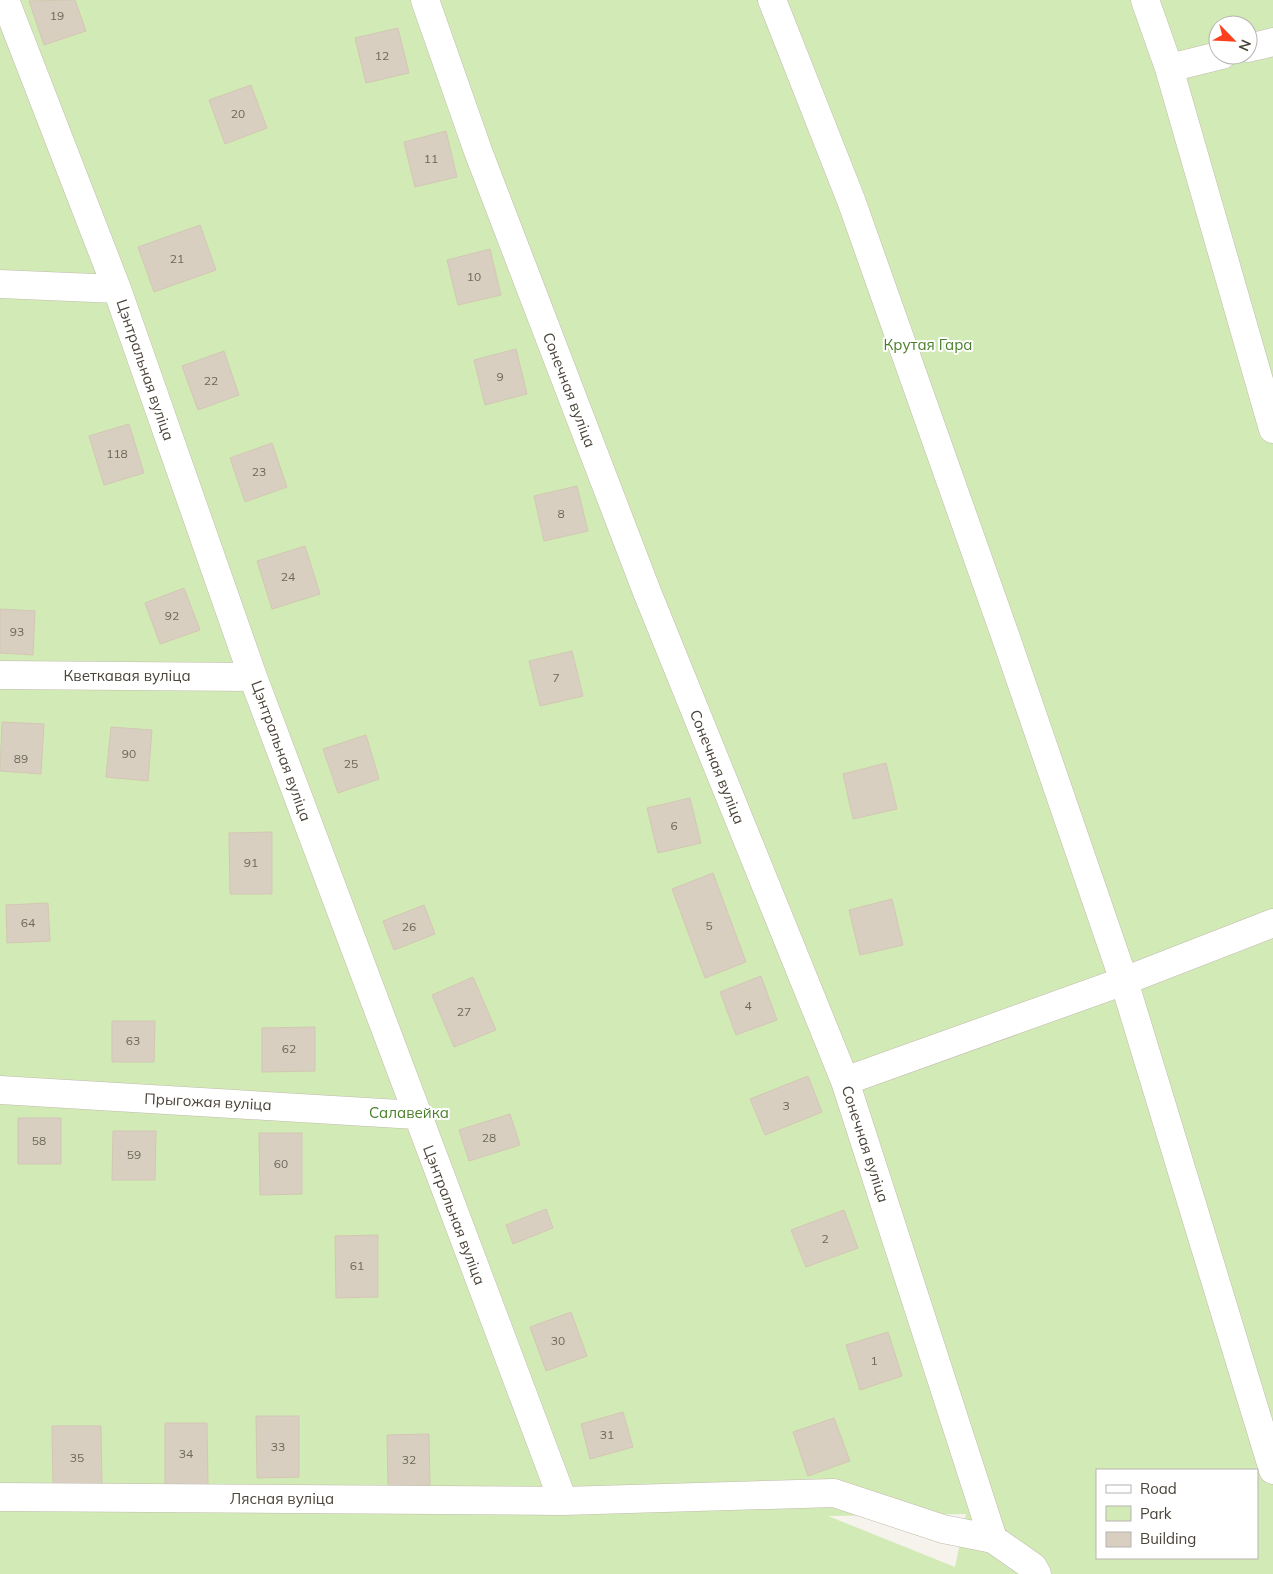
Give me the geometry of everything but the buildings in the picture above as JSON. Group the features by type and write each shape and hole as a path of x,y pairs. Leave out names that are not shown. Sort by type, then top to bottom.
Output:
{"street":[{"name":"Цэнтральная вуліца","path":"5,0 117,289 254,677 416,1115 563,1501"},
{"name":"Сонечная вуліца","path":"425,0 478,150 647,592 845,1082 993,1539"},
{"path":"772,0 854,210 1005,635 1124,981 1273,1470"},
{"path":"1145,0 1169,68 1273,429"},
{"path":"1258,46 1273,42"},
{"path":"1169,68 1208,58"},
{"path":"0,284 117,289"},
{"name":"Кветкавая вуліца","path":"0,675 254,677"},
{"path":"845,1082 1124,981 1273,923"},
{"name":"Прыгожая вуліца","path":"0,1090 416,1115"},
{"name":"Лясная вуліца","path":"0,1498 563,1501 834,1493 943,1530 993,1539"},
{"path":"993,1539 1033,1567 1037,1574"}],"green space":[{"path":"0,0 1273,0 1273,1574 0,1574","holes":["966,1514 955,1567 828,1516"]}],"park label":[{"name":"Крутая Гара","path":"928,345"},
{"name":"Салавейка","path":"409,1113"}]}
